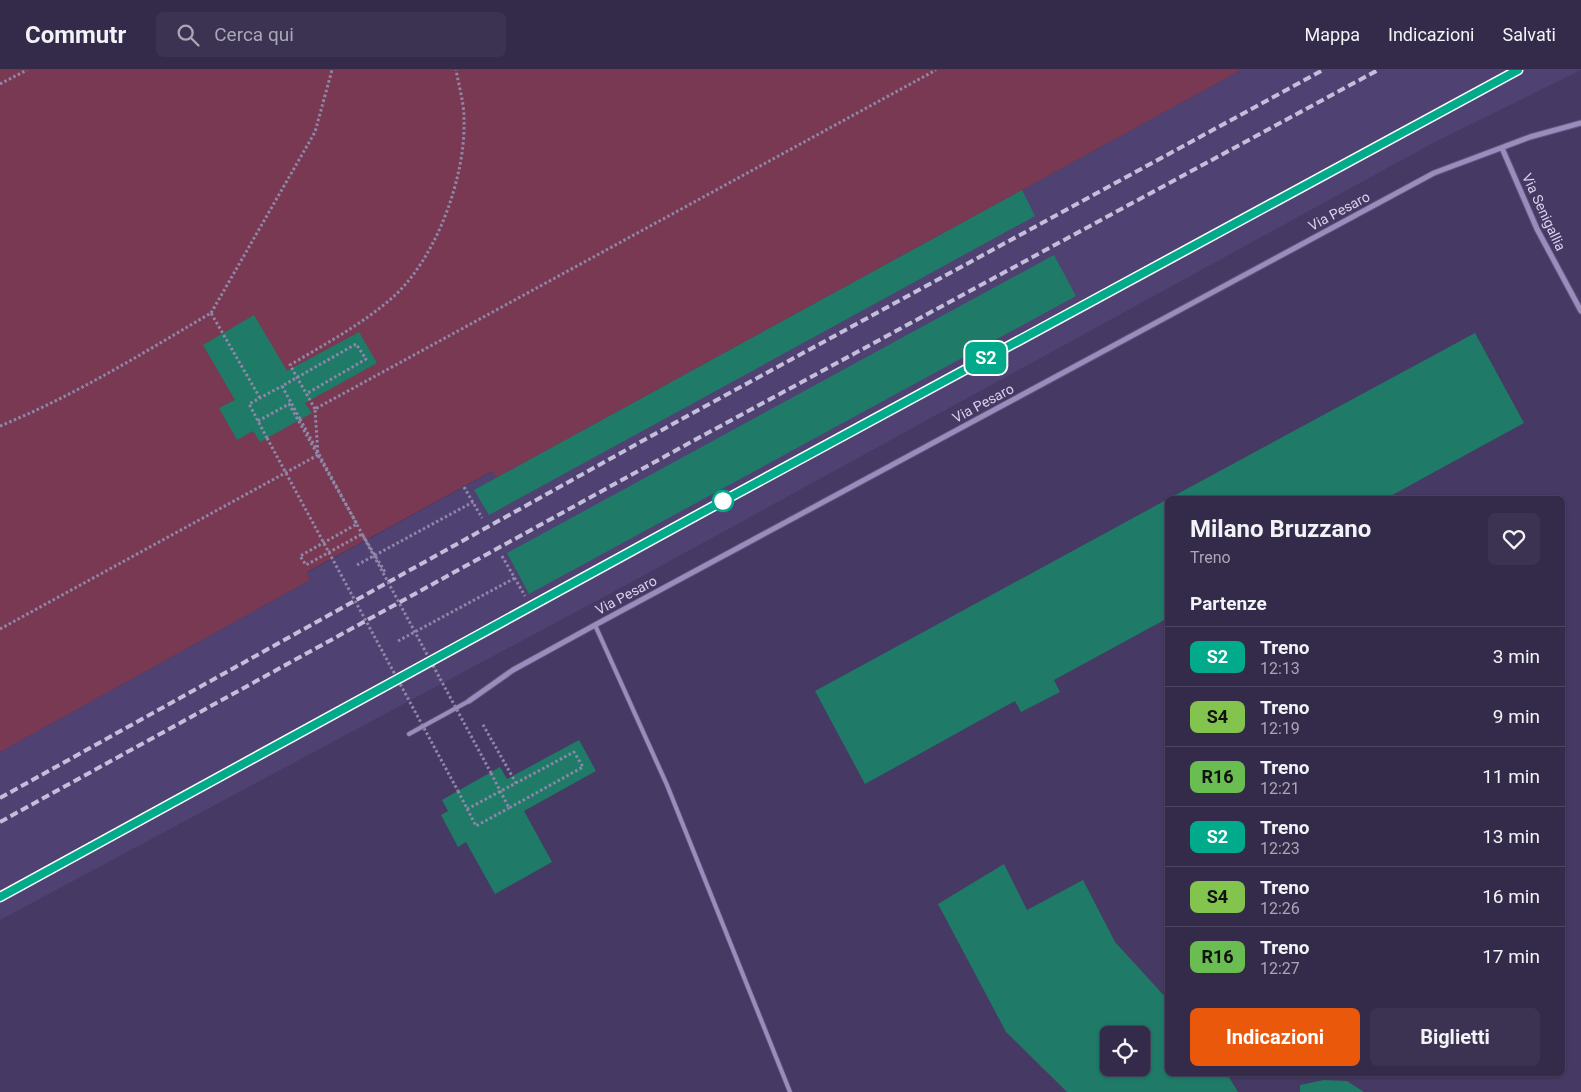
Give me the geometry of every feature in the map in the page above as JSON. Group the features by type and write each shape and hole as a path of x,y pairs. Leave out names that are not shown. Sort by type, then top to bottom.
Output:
{"street":[{"name":"Via Pesaro","path":"469,700 513,670 595,624 1434,173 1530,137 1581,123"},
{"name":"Via Senigallia","path":"1502,148 1537,229 1581,311"}],"lane":[{"path":"595,624 667,785 790,1092"},
{"name":"Via Pesaro","path":"409,734 469,700"}],"path":[{"path":"0,84 27,70"},
{"path":"0,426 32,413 130,361 211,312 315,132 332,70"},
{"path":"318,455 315,409 290,365 358,325 393,297 423,262 445,216 461,166 464,118 456,70"},
{"path":"315,409 936,70"},
{"path":"211,312 260,398"},
{"path":"306,394 366,359 356,344 249,404 476,826 583,767 574,752 467,809"},
{"path":"282,386 509,808"},
{"path":"258,421 289,404 357,524 300,556 306,565 362,534 385,572"},
{"path":"0,629 318,455"},
{"path":"464,487 482,518"},
{"path":"357,565 473,502"},
{"path":"502,556 525,596"},
{"path":"398,642 515,578"},
{"path":"469,700 516,783"}],"shaded area":[{"path":"0,70 1241,70 496,478 492,471 307,572 310,580 0,752"},
{"path":"1241,70 1581,70 1433,143 626,585 0,920 0,752 310,580 307,573 493,471 497,477"}],"building":[{"path":"1022,190 1035,216 489,515 474,490"},
{"path":"1054,255 1076,296 529,594 507,553"},
{"path":"254,315 287,371 359,332 377,363 305,403 312,413 260,442 253,431 237,440 219,408 235,400 203,345"},
{"path":"1475,333 1524,423 1390,496 1174,496"},
{"path":"1165,501 1165,620 1054,680 1060,692 1021,712 1015,701 865,784 815,691"},
{"path":"579,740 596,771 524,811 552,862 495,894 466,842 458,847 441,815 448,811 442,800 500,767 507,779"},
{"path":"1004,864 1027,910 1083,880 1115,942 1165,997 1165,1076 1228,1076 1238,1092 1067,1092 1006,1032 938,904"},
{"path":"1324,1080 1347,1081 1364,1092 1300,1092 1300,1085"}],"railway":[{"path":"0,798 680,420 1323,70"},
{"path":"0,822 691,442 1378,70"},
{"path":"0,897 723,501 1518,70"}],"train":[{"name":"S2","path":"0,897 723,501 1518,70"}]}
